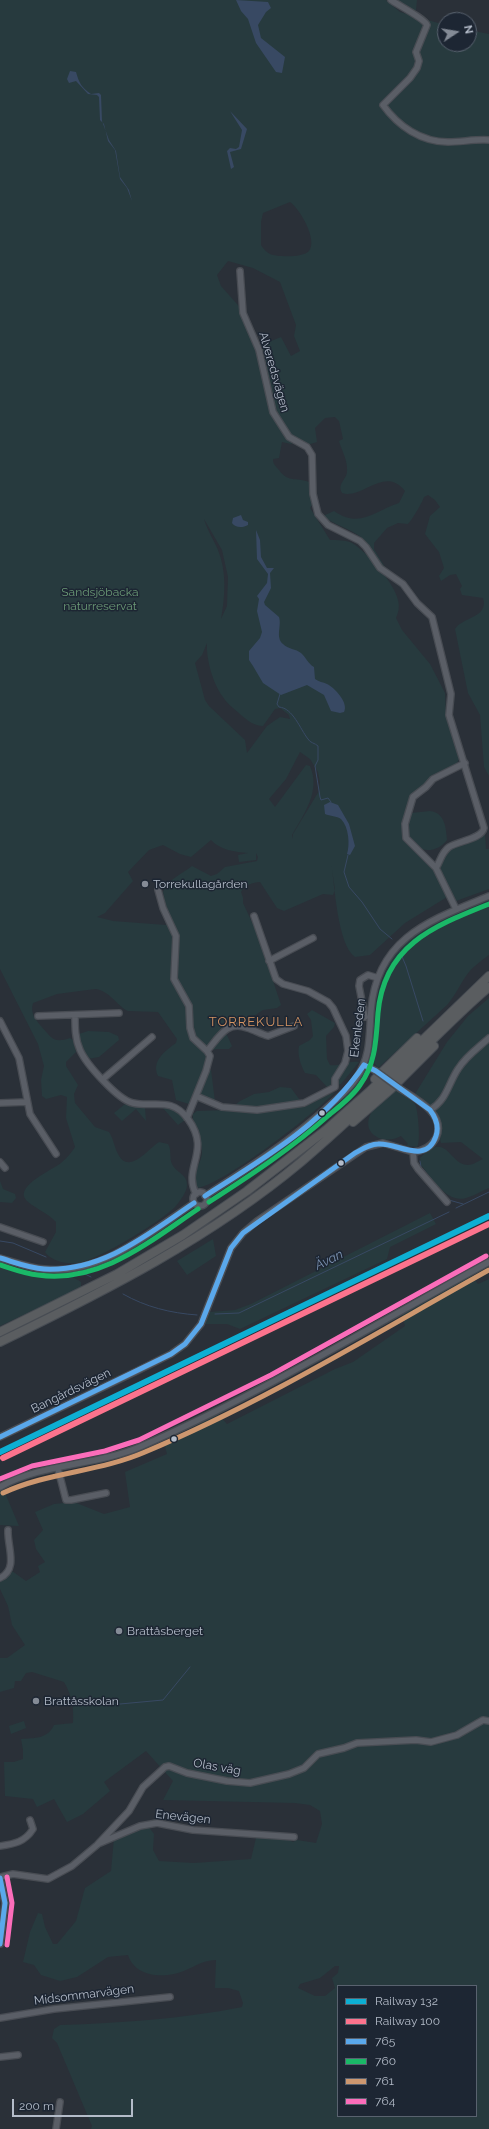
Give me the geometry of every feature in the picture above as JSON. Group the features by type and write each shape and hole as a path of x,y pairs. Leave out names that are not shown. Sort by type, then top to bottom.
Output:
{"highway":[{"path":"0,1332 117,1274 183,1235 247,1191 340,1118 370,1091 462,1000 489,976"},
{"path":"0,1342 86,1300 157,1261 214,1226 333,1139 391,1089 429,1051 475,999 489,987"}],"street":[{"path":"390,0 409,13 422,19 427,24 416,52 419,61 417,68 383,105 393,118 418,136 446,142 489,140"},
{"name":"Alveredsvägen","path":"240,271 243,313 259,350 273,412 289,437 307,447 312,455 315,509 328,525 360,541 366,547 380,568 403,584 416,603 432,617 451,694 449,715 466,763 484,823 483,831 448,848 442,855 436,868"},
{"path":"456,909 436,868 406,838 405,824 412,797 426,788 433,779 466,763"},
{"path":"158,890 163,908 176,936 174,979 189,1006 190,1028 193,1038 207,1051 209,1062 187,1118"},
{"name":"Ekenleden","path":"0,1258 45,1270 64,1269 85,1265 126,1248 194,1203 199,1206 203,1205 206,1202 205,1196 312,1122 347,1090 364,1065 370,1042 372,998 378,978 388,959 407,936 425,923 489,896"},
{"path":"196,1096 222,1107 257,1110 304,1102 335,1087 335,1079 346,1063 348,1054 346,1036 333,1008 328,1002 308,991 278,982 269,961 254,916"},
{"path":"269,961 313,938"},
{"path":"365,1017 359,986 360,980 368,975 378,978"},
{"path":"38,1016 118,1013"},
{"path":"75,1015 76,1036 81,1053 118,1096 128,1102 172,1105 187,1118 198,1142 198,1152 191,1178 196,1194 193,1199 194,1203"},
{"path":"1,1023 19,1058 27,1102 37,1126 56,1154"},
{"path":"207,1051 223,1032 234,1025 240,1025 268,1036 294,1026"},
{"path":"104,1079 152,1037"},
{"path":"430,1110 443,1100 455,1074 464,1060 489,1038"},
{"path":"364,1065 430,1110 437,1123 437,1134 429,1146 413,1152 414,1163 447,1202"},
{"path":"0,1103 27,1102"},
{"name":"Bangårdsvägen","path":"0,1437 179,1349 201,1324 222,1268 237,1239 256,1222 353,1155 371,1145 383,1143 413,1152"},
{"path":"0,1162 5,1168"},
{"path":"196,1194 200,1193 205,1196"},
{"path":"0,1227 42,1242"},
{"path":"0,1486 22,1477 124,1453 176,1430 269,1385 489,1262"},
{"path":"58,1468 66,1500 106,1493"},
{"path":"0,1578 7,1574 11,1563 8,1530"},
{"name":"Olas väg","path":"0,1878 13,1874 45,1880 53,1878 72,1866 97,1845 129,1810 143,1788 165,1767 231,1782 250,1783 289,1774 304,1768 318,1754 344,1748 357,1743 404,1740 431,1742 458,1735 482,1721 489,1721"},
{"path":"0,1846 15,1843 27,1837 33,1829 30,1820"},
{"name":"Enevägen","path":"97,1845 140,1826 157,1823 193,1830 294,1837"},
{"path":"0,1878 5,1907 0,1944"},
{"name":"Midsommarvägen","path":"0,2018 54,2009 170,1997"},
{"path":"0,2057 18,2055"},
{"path":"56,2129 60,2102"}],"green space":[{"name":"Sandsjöbacka naturreservat","path":"0,0 386,0 400,12 437,23 437,52 477,52 477,32 489,34 489,776 484,767 480,715 468,693 455,629 458,625 482,610 484,605 483,598 462,595 460,589 462,586 456,574 450,575 441,581 439,576 444,568 439,552 425,534 430,516 440,507 435,500 428,495 424,497 408,524 398,523 387,528 374,543 374,549 388,572 361,537 323,516 334,511 343,516 352,518 367,517 399,503 405,491 397,484 390,481 382,482 350,494 342,493 341,485 346,475 347,468 346,460 339,441 343,439 339,421 335,417 325,418 315,428 317,442 307,445 297,440 291,444 282,442 279,458 273,459 275,465 286,477 311,483 312,505 310,508 330,540 352,543 358,547 385,575 399,603 396,618 402,630 430,664 445,693 446,713 459,759 456,765 414,793 406,812 408,844 437,874 447,897 405,923 370,955 355,957 349,950 344,940 335,890 333,895 323,894 284,911 277,908 260,882 246,886 241,892 243,903 258,935 281,1005 277,1008 263,1010 248,1020 227,1026 226,1033 232,1046 229,1049 216,1049 209,1051 203,1073 189,1104 176,1100 172,1080 158,1076 156,1071 156,1066 160,1057 176,1043 177,1039 158,1012 128,1011 120,1006 105,992 95,989 57,994 33,1003 32,1010 34,1016 50,1036 56,1040 70,1038 73,1040 76,1052 66,1062 66,1066 78,1085 74,1094 75,1103 95,1127 109,1132 117,1152 122,1159 127,1162 132,1162 144,1155 159,1142 168,1144 172,1164 176,1170 184,1176 187,1182 186,1189 182,1197 175,1207 167,1214 143,1231 114,1248 78,1263 60,1262 45,1252 56,1232 56,1222 28,1202 24,1195 25,1189 36,1178 61,1163 75,1147 66,1118 67,1097 61,1095 46,1099 42,1096 41,1080 44,1066 38,1044 0,969","holes":["290,202 307,225 310,233 311,246 309,251 301,255 284,256 270,254 261,245 261,222 263,213","228,261 253,268 280,282 296,325 294,336 300,351 291,356 281,337 259,346 245,313 221,286 217,275","204,519 222,550 228,577 227,606 221,619 224,593 223,567 218,550","207,643 211,671 219,692 241,715 248,721 263,726 275,709 280,708 289,715 290,719 280,717 267,726 247,753 245,740 209,706 205,700 195,663 202,655","300,752 310,759 318,772 320,783 319,791 293,834 293,839 292,835 310,802 314,784 313,775 310,766 306,765 275,807 269,799 286,779","211,840 223,848 248,853 238,855 239,862 256,860 256,853 258,857 257,861 225,867 217,874 211,876 192,866 175,878 168,884 163,892 168,922 166,925 113,921 97,917 105,913 133,881 128,872 149,850 163,845 180,854 191,857"]},
{"path":"397,0 417,0 416,10 409,11"},
{"path":"430,811 435,812 444,821 447,840 438,848 426,850 421,849 412,842 408,833 408,827 411,813"},
{"path":"485,834 486,849 489,849 489,889 456,901 443,878 441,862 443,856 455,846"},
{"path":"489,900 489,955 468,973 447,1005 378,1068 371,1058 374,1018 382,981 389,964 400,949 414,935 432,924"},
{"path":"489,998 489,1188 469,1197 459,1199 452,1197 440,1188 421,1165 420,1158 429,1150 436,1147 442,1147 462,1164 470,1165 483,1159 461,1142 441,1143 441,1127 436,1112 429,1104 415,1094 447,1042 468,1016"},
{"path":"312,1010 335,1023 334,1027 326,1036 327,1059 330,1065 359,1062 341,1084 327,1087 316,1075 305,1073 302,1067 299,1056 299,1046 310,1040 313,1036 311,1020 307,1014"},
{"path":"88,1031 109,1032 118,1036 119,1040 99,1057 88,1059 81,1049 79,1034"},
{"path":"209,1070 211,1070 215,1102 199,1094"},
{"path":"280,1087 291,1088 305,1107 315,1100 335,1092 290,1131 246,1163 208,1185 196,1188 194,1177 200,1161 202,1146 193,1114 197,1111 229,1110 240,1101 254,1094 269,1092"},
{"path":"395,1088 415,1104 419,1126 419,1139 417,1147 406,1146 408,1144 401,1136 388,1140 381,1139 371,1132 369,1127 368,1120 373,1110"},
{"path":"125,1104 145,1107 146,1121 136,1109 122,1121 114,1113"},
{"path":"161,1106 175,1110 181,1114 185,1120 178,1125"},
{"path":"0,1181 3,1189 15,1194 16,1198 12,1203 0,1202"},
{"path":"430,1213 436,1224 390,1247 387,1259 240,1329 227,1324 205,1324 210,1312 235,1310 251,1304"},
{"path":"213,1239 216,1256 187,1275 177,1261"},
{"path":"0,1264 37,1275 71,1276 81,1282 81,1288 0,1326"},
{"path":"471,1276 478,1284 489,1279 489,2129 91,2129 92,2126 57,2043 52,2038 54,2029 60,2025 129,2022 197,2015 242,2007 243,2003 239,1991 228,1988 215,1988 216,1960 206,1961 171,1975 156,1975 148,1974 136,1967 131,1962 128,1955 108,1957 77,1977 60,1981 41,1975 34,1965 23,1962 30,1932 38,1913 42,1914 45,1927 53,1944 57,1944 76,1921 85,1888 111,1871 114,1838 148,1826 154,1834 153,1850 159,1861 194,1863 251,1859 256,1838 285,1838 293,1842 297,1840 316,1843 322,1824 320,1811 310,1805 295,1803 163,1800 173,1781 146,1751 104,1782 110,1791 83,1814 67,1822 54,1799 37,1807 33,1799 5,1796 4,1762 14,1762 23,1759 21,1739 40,1737 48,1733 54,1725 73,1723 73,1711 71,1697 64,1682 32,1672 26,1673 21,1681 15,1681 14,1688 0,1692 0,1658 7,1658 25,1645 12,1625 8,1606 0,1589 0,1580 12,1571 26,1581 40,1572 38,1566 45,1562 36,1549 34,1540 43,1530 35,1512 54,1504 74,1502 104,1514 130,1507 125,1472 167,1454 164,1443 218,1414 227,1424 335,1369 353,1362 405,1326 402,1315","holes":["335,1966 339,1966 338,1973 332,1978 335,1988 325,1996 315,1996 298,1988 300,1984 320,1978"]},
{"path":"3,1488 19,1526 0,1525 0,1490"},
{"path":"24,1721 26,1728 11,1734 9,1726"}],"water":[{"path":"236,0 268,2 271,8 266,12 258,25 261,38 285,57 282,73 276,72 256,43 248,19 241,11"},
{"path":"70,71 76,72 81,85 88,92 91,94 99,93 101,95 103,123 100,120 99,97 97,95 88,94 76,81 69,83 67,79"},
{"path":"230,111 247,129 241,149 230,152 234,167 231,169 227,151 230,148 236,149 239,147 242,130"},
{"path":"106,131 109,140 116,151 120,177 129,190 132,201 127,188 120,179 115,150 108,141"},
{"path":"241,515 243,520 248,522 248,525 237,527 232,523 233,518"},
{"path":"256,530 260,540 261,557 267,568 274,568 270,573 271,588 264,602 265,605 279,617 279,638 287,647 301,653 314,667 315,679 327,684 337,692 345,704 344,712 340,713 331,711 324,695 307,685 281,695 263,683 249,660 249,651 260,638 262,632 257,611 259,599 257,596 267,583 268,574 257,559"},
{"path":"330,802 338,805 349,824 355,846 350,855 347,854 348,836 344,822 339,818 325,814 324,805"}],"waterway":[{"path":"280,694 277,704 279,707 288,711 296,720 309,740 318,746 318,760 315,766 320,797 321,800 328,798 331,802"},
{"path":"348,855 344,872 349,887 362,902 380,929 392,939"},
{"path":"400,952 406,966 423,1021"},
{"path":"420,1161 421,1167 449,1200 463,1204"},
{"name":"Ävan","path":"456,1208 489,1192"},
{"name":"Ävan","path":"215,1314 239,1313 449,1212"},
{"name":"Ävan","path":"0,1241 13,1243 46,1257"},
{"name":"Ävan","path":"83,1273 91,1277"},
{"name":"Ävan","path":"123,1294 158,1309 197,1315"},
{"path":"99,1701 120,1704 163,1700 190,1667"}],"rail line":[{"name":"132","path":"0,1452 489,1216"},
{"name":"100","path":"3,1458 489,1224"}],"transit line":[{"name":"760","path":"209,1202 286,1150 342,1105 360,1085 369,1068 374,1050 382,990 390,970 401,954 415,941 431,930 489,904"},
{"name":"765","path":"205,1196 271,1154 312,1122 331,1105 364,1065"},
{"name":"765","path":"0,1437 171,1354 185,1344 201,1324 231,1248 243,1233 355,1153 375,1144 386,1144 418,1151 425,1150 431,1145 436,1136 437,1126 434,1116 430,1110 376,1071 364,1065"},
{"name":"765","path":"0,1258 27,1266 44,1269 65,1268 86,1264 105,1258 124,1249 194,1203"},
{"name":"760","path":"0,1265 38,1275 61,1276 82,1273 103,1267 143,1246 198,1209"},
{"name":"764","path":"0,1479 32,1466 105,1451 139,1440 271,1375 486,1256"},
{"name":"761","path":"3,1493 20,1486 56,1476 128,1459 189,1432 319,1366 489,1270"},
{"name":"764","path":"7,1877 12,1903 7,1945"},
{"name":"765","path":"0,1878 5,1903 0,1944"}],"place":[{"name":"Torrekullagården","path":"145,884"},
{"name":"Brattåsberget","path":"119,1631"},
{"name":"Brattåsskolan","path":"36,1701"}],"district":[{"name":"TORREKULLA","path":"256,1022"}]}
